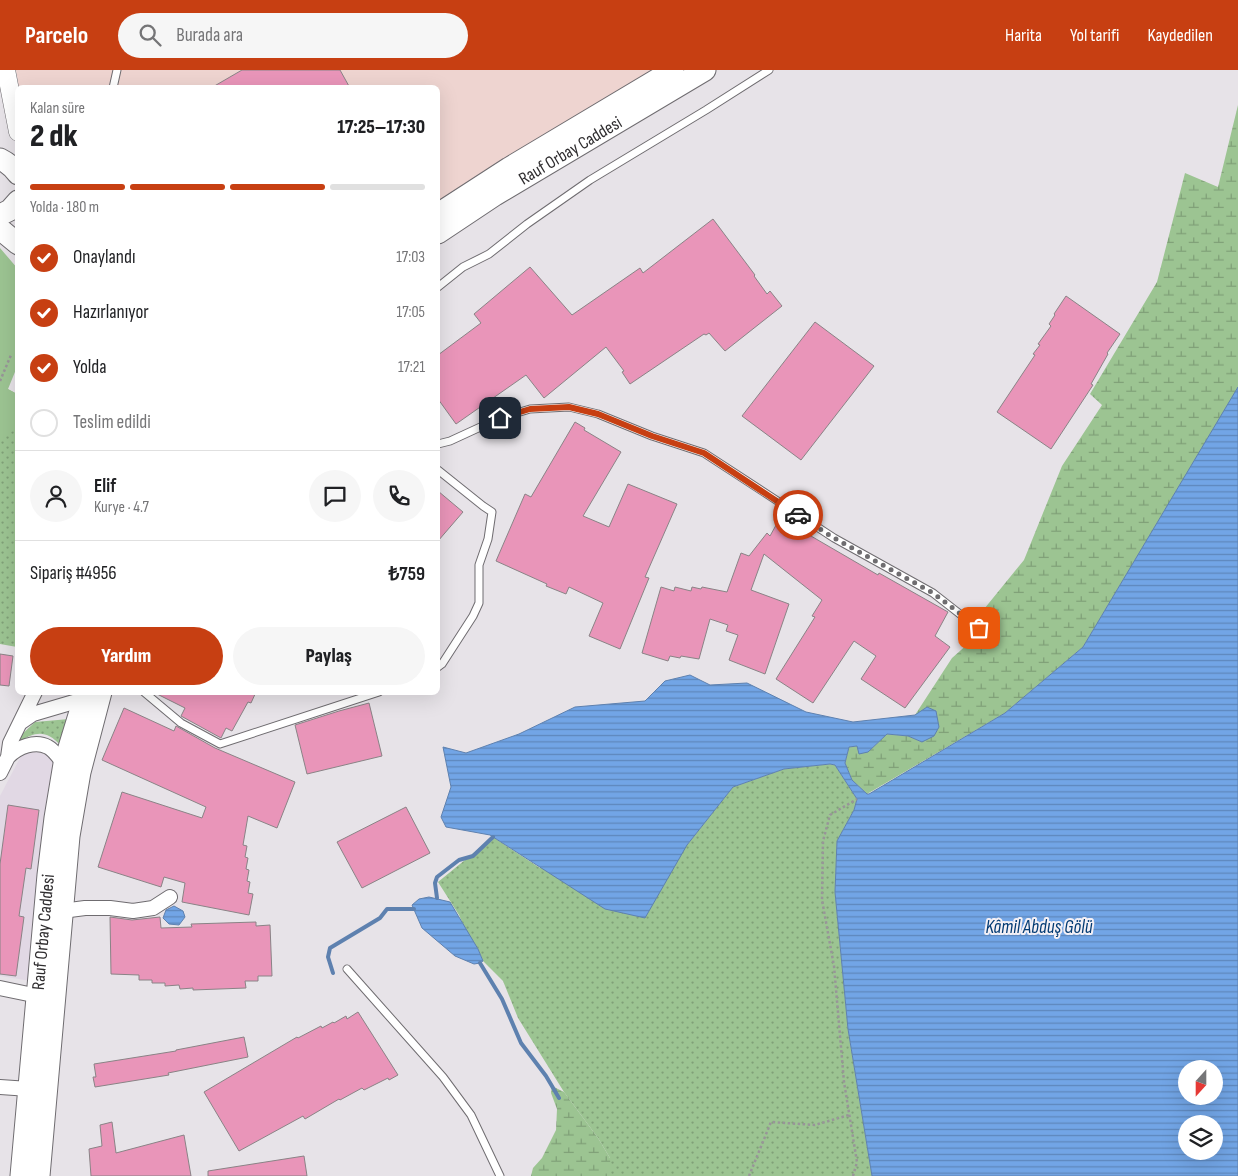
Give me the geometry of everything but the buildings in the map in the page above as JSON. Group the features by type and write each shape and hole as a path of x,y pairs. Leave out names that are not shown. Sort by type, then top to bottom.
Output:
{"main road":[{"name":"Rauf Orbay Caddesi","path":"440,213 509,168 674,70"},
{"name":"Rauf Orbay Caddesi","path":"440,231 496,195 705,70"},
{"path":"0,160 15,169"},
{"path":"0,215 10,210 15,204"},
{"path":"0,229 15,242"},
{"name":"Rauf Orbay Caddesi","path":"21,1176 48,875 57,803 64,764 90,695"},
{"name":"Rauf Orbay Caddesi","path":"38,1176 69,836 75,795 86,745 90,695"}],"street":[{"path":"0,92 5,70"},
{"path":"5,70 15,118"},
{"path":"8,757 10,742 34,695"},
{"path":"20,724 33,714 90,695"},
{"path":"0,773 8,757 16,749 36,744 49,747 64,764"},
{"path":"62,910 85,908 133,911 153,908 170,897"},
{"path":"0,988 38,996"},
{"path":"0,1087 29,1089"}],"lane":[{"path":"114,85 117,70"},
{"path":"440,285 463,267 489,254 527,224 590,180 769,70"},
{"path":"440,444 450,441 500,418 530,409 569,407 598,414 652,436 704,453 834,538 933,593 979,628"},
{"path":"440,472 492,512 488,539 479,565 479,603 473,616 440,666"},
{"path":"148,695 182,723 220,744 369,695"},
{"path":"347,969 443,1077 471,1115 500,1176"}],"path":[{"path":"0,381 11,355"},
{"path":"853,1176 857,1162 844,1082 834,966 822,900 823,841 830,815 857,799"},
{"path":"749,1176 771,1122 814,1125 849,1115"}],"shaded area":[{"path":"16,70 654,70 440,201 440,85 18,85"},
{"path":"30,752 43,753 57,764 31,981 0,976 0,796 21,756"}],"green space":[{"path":"1238,105 1238,388 1083,647 1005,713 867,794 852,780 845,763 849,747 857,746 868,752 887,734 908,736 922,742 927,708 915,715 952,658 978,635 980,614 1024,560 1062,466 1102,405 1090,394 1157,282 1185,173 1218,187"},
{"path":"0,248 15,266 15,372 8,389 15,393 15,429 0,440"},
{"path":"0,385 15,393 15,647 0,644"},
{"path":"69,719 60,745 50,737 41,734 30,736 19,742 17,739 35,722"},
{"path":"835,765 857,799 854,810 837,841 835,892 848,1029 872,1176 610,1176 610,1158 598,1138 564,1092 518,1018 503,981 483,961 459,915 438,882 493,837 540,868 687,845 733,787 784,769"},
{"path":"552,1086 564,1092 598,1138 610,1158 611,1176 531,1176 533,1168 542,1158 556,1130 557,1109 551,1093"}],"water":[{"name":"Kâmil Abduş Gölü","path":"1238,387 1238,1176 872,1176 848,1029 835,892 837,841 854,810 857,799 835,765 784,769 733,787 687,845 645,918 605,909 490,835 446,827 441,817 451,787 443,747 466,753 519,734 575,707 645,701 665,681 690,675 710,685 747,683 806,712 853,722 915,715 927,707 936,711 939,727 934,736 922,742 908,736 887,734 868,752 859,754 857,746 849,747 845,763 852,780 867,794 1005,713 1083,647"},
{"path":"429,897 450,902 483,961 474,964 455,956 422,928 412,905 419,899"},
{"path":"174,906 183,911 185,917 179,925 169,924 163,918 166,910"}],"waterway":[{"path":"437,898 435,883 437,877 459,860 473,856 493,837"},
{"path":"333,973 328,957 330,948 380,918 387,909 414,909"},
{"path":"480,963 502,999 521,1043 546,1076 559,1098"}],"way so far":[{"path":"798,515 834,538 933,593 979,628"}],"route":[{"path":"500,418 530,409 569,407 598,414 652,436 704,453 798,515"}]}
